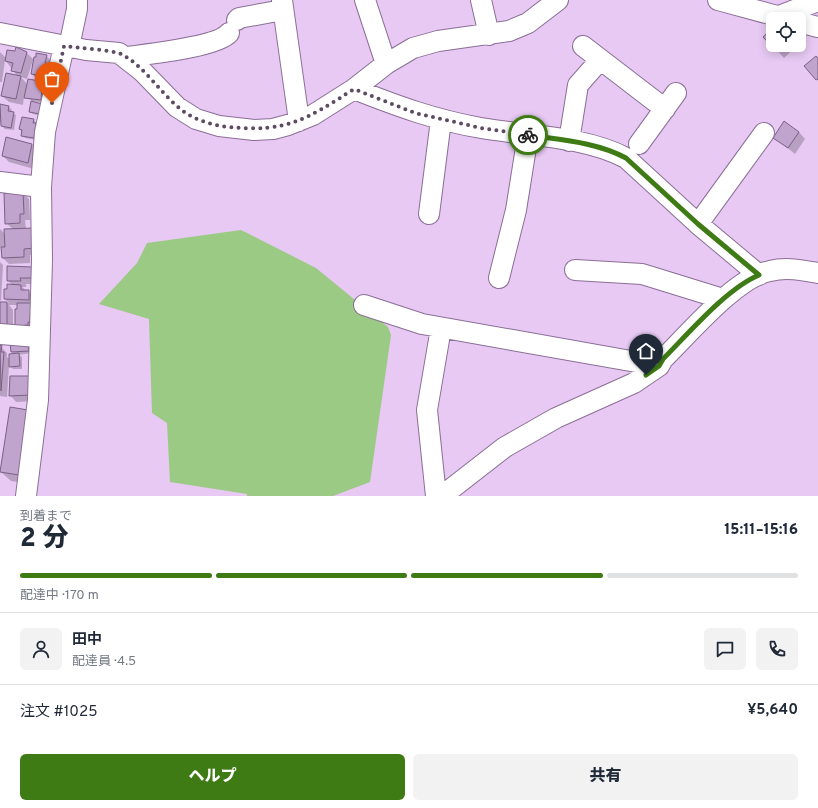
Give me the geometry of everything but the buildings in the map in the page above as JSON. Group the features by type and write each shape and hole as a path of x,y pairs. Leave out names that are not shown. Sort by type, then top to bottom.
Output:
{"street":[{"path":"26,496 38,400 38,337 42,260 41,187 46,132 77,0"},
{"path":"365,0 386,64"},
{"path":"480,0 489,35"},
{"path":"0,33 67,47 120,53 177,107 196,119 219,126 254,130 273,129 313,115 354,89 386,64 413,48 438,41 489,35 508,31 528,23 558,0"},
{"path":"718,0 753,5 769,12"},
{"path":"795,12 818,0"},
{"path":"127,58 224,39 239,18 282,5 299,121"},
{"path":"806,24 818,27"},
{"path":"583,46 665,109"},
{"path":"570,141 578,85 600,60"},
{"path":"354,89 415,113 441,120 570,141 611,151 626,158 698,224 759,275"},
{"path":"639,144 676,93"},
{"path":"429,214 441,120"},
{"path":"698,224 764,133"},
{"path":"499,278 516,210 528,135"},
{"path":"0,182 41,187"},
{"path":"442,496 505,447 556,418 634,383 659,366 663,359 723,299 752,278 768,271 786,268 818,273"},
{"path":"575,270 642,274 723,299"},
{"path":"364,305 422,324 440,328 659,366"},
{"path":"436,496 427,410 440,328"},
{"path":"0,334 38,337"}],"green space":[{"path":"241,230 316,268 388,327 391,335 370,482 333,496 247,496 247,494 170,482 167,423 152,413 149,319 99,304 137,263 147,243"}],"way so far":[{"path":"52,103 64,46 86,50 120,53 142,71 177,107 196,119 219,126 254,130 273,129 288,125 313,115 354,89 415,113 441,120 528,135"}],"route":[{"path":"528,135 570,141 592,146 611,151 626,158 636,170 759,275 752,278 723,299 663,359 659,366 646,375"}]}
